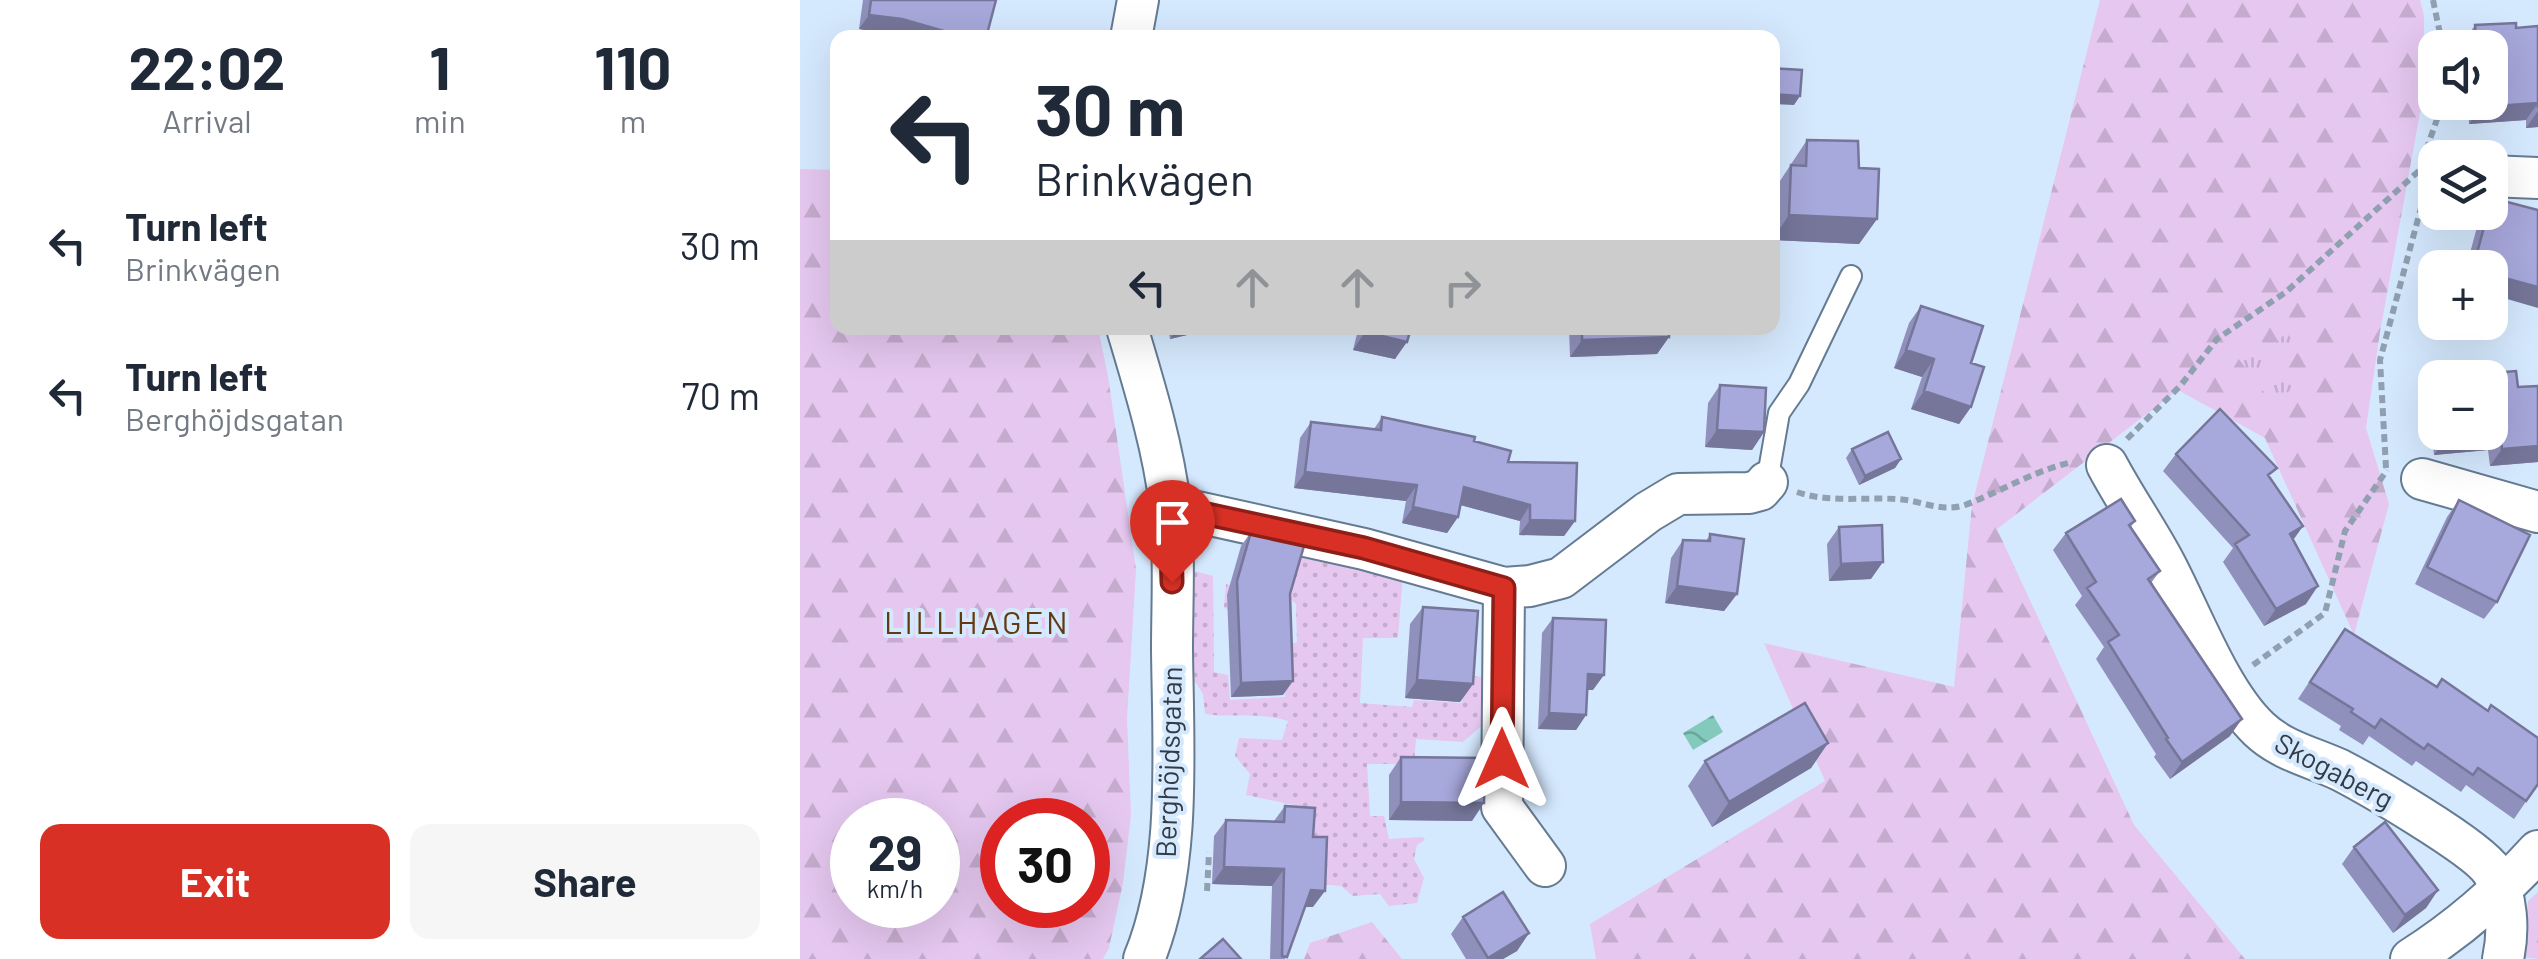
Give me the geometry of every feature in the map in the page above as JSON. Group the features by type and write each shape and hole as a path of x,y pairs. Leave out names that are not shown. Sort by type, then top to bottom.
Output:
{"street":[{"path":"1132,30 1138,0"},
{"path":"2508,177 2538,178"},
{"name":"Berghöjdsgatan","path":"1129,335 1164,468 1170,506 1174,762 1164,889 1144,959"},
{"name":"Skogaberg","path":"2107,465 2165,564 2227,684 2256,726 2275,742 2340,770 2466,846 2492,870 2508,937 2503,959"},
{"path":"2404,474 2538,512"},
{"path":"1170,506 1364,548 1504,588 1561,578 1678,494 1749,493 1779,486"},
{"path":"1504,588 1502,806 1545,866"},
{"path":"2411,959 2465,924 2538,851"}],"lane":[{"path":"1779,486 1779,413 1799,384 1851,276"}],"path":[{"path":"2433,0 2439,30"},
{"path":"1779,486 1812,497 1900,498 1940,509 1962,506 2052,466 2079,460 2107,465 2136,428 2181,385 2217,339 2286,292 2418,172"},
{"path":"2227,684 2325,613 2345,531 2404,474 2380,360 2418,224"}],"green space":[{"path":"2100,0 2420,0 2424,30 2418,30 2419,120 2366,428 2389,504 2354,635 2265,438 2178,390 1997,529 2134,825 2245,959 1596,959 1590,924 1825,781 1764,643 1954,687 1972,505"},
{"path":"800,169 830,170 830,335 1099,335 1136,569 1127,719 1131,815 1123,883 1109,948 1103,959 800,959"},
{"path":"2287,333 2300,350 2285,365 2299,383 2273,404 2238,358 2236,343 2256,337 2268,348"},
{"path":"1276,536 1403,573 1398,638 1363,638 1360,703 1412,707 1414,700 1462,703 1464,683 1473,684 1474,676 1488,678 1485,723 1463,742 1416,739 1414,764 1367,764 1370,816 1384,816 1389,839 1425,840 1417,845 1414,859 1424,878 1417,903 1389,906 1380,894 1353,896 1341,886 1320,884 1299,809 1246,795 1250,774 1235,756 1239,738 1282,740 1288,721 1205,714 1203,694 1196,683 1186,682 1187,569 1213,576 1214,672 1228,675 1230,700 1285,697 1286,646 1297,642 1296,604 1292,600 1237,602 1228,610 1224,607 1226,584 1285,597"},
{"path":"2538,892 2538,959 2521,957 2528,901"},
{"path":"1372,922 1402,959 1304,959 1310,943"}],"water":[{"path":"1713,715 1723,732 1693,750 1683,733"}],"building":[{"path":"871,0 996,0 988,30 940,30 869,15"},
{"path":"2475,25 2538,26 2538,103 2508,105 2508,30 2475,30"},
{"path":"1780,69 1802,70 1800,96 1780,95"},
{"path":"1807,140 1858,141 1859,168 1879,169 1877,219 1789,215 1791,165 1806,166"},
{"path":"2508,202 2538,210 2538,287 2508,279 2508,250 2478,250 2483,230 2508,230"},
{"path":"1921,306 1983,326 1971,363 1984,367 1971,407 1924,391 1934,359 1906,350"},
{"path":"1378,335 1409,335 1407,342"},
{"path":"1582,335 1669,335 1669,337 1582,340"},
{"path":"2516,371 2518,387 2538,386 2538,446 2508,448 2508,372"},
{"path":"1720,385 1766,388 1764,432 1717,430"},
{"path":"2220,409 2277,468 2268,475 2303,526 2290,534 2318,586 2276,609 2235,544 2249,535 2176,454"},
{"path":"1382,417 1475,437 1474,441 1511,451 1508,462 1577,463 1575,521 1530,520 1530,505 1464,487 1458,517 1413,507 1417,485 1305,472 1311,422 1381,430"},
{"path":"1888,432 1901,459 1865,476 1852,449"},
{"path":"2121,499 2135,521 2129,525 2160,571 2148,579 2242,719 2182,762 2108,642 2119,635 2087,588 2096,582 2066,533"},
{"path":"2459,500 2530,535 2497,602 2427,567"},
{"path":"1882,525 1883,562 1841,564 1839,527"},
{"path":"1251,532 1304,546 1290,594 1293,681 1241,683 1237,581"},
{"path":"1710,534 1744,539 1737,594 1677,586 1683,540 1710,541"},
{"path":"1423,607 1478,611 1473,684 1417,680"},
{"path":"1553,618 1606,620 1604,675 1588,674 1586,715 1549,713"},
{"path":"2345,629 2437,687 2442,679 2488,711 2491,705 2538,738 2538,784 2526,801 2478,768 2473,775 2428,744 2424,749 2381,719 2375,728 2310,682"},
{"path":"1805,703 1828,743 1729,802 1705,761"},
{"path":"1401,757 1485,758 1484,803 1401,802"},
{"path":"1285,806 1315,808 1313,837 1327,837 1325,891 1311,890 1287,957 1282,956 1284,869 1224,867 1226,820 1284,822"},
{"path":"2385,822 2438,890 2405,915 2354,847"},
{"path":"1503,892 1529,933 1488,958 1463,917"},
{"path":"1223,939 1241,959 1200,959"}],"district":[{"name":"LILLHAGEN","path":"977,623"}],"route":[{"path":"1172,582 1170,506 1364,548 1504,588 1502,759"}]}
